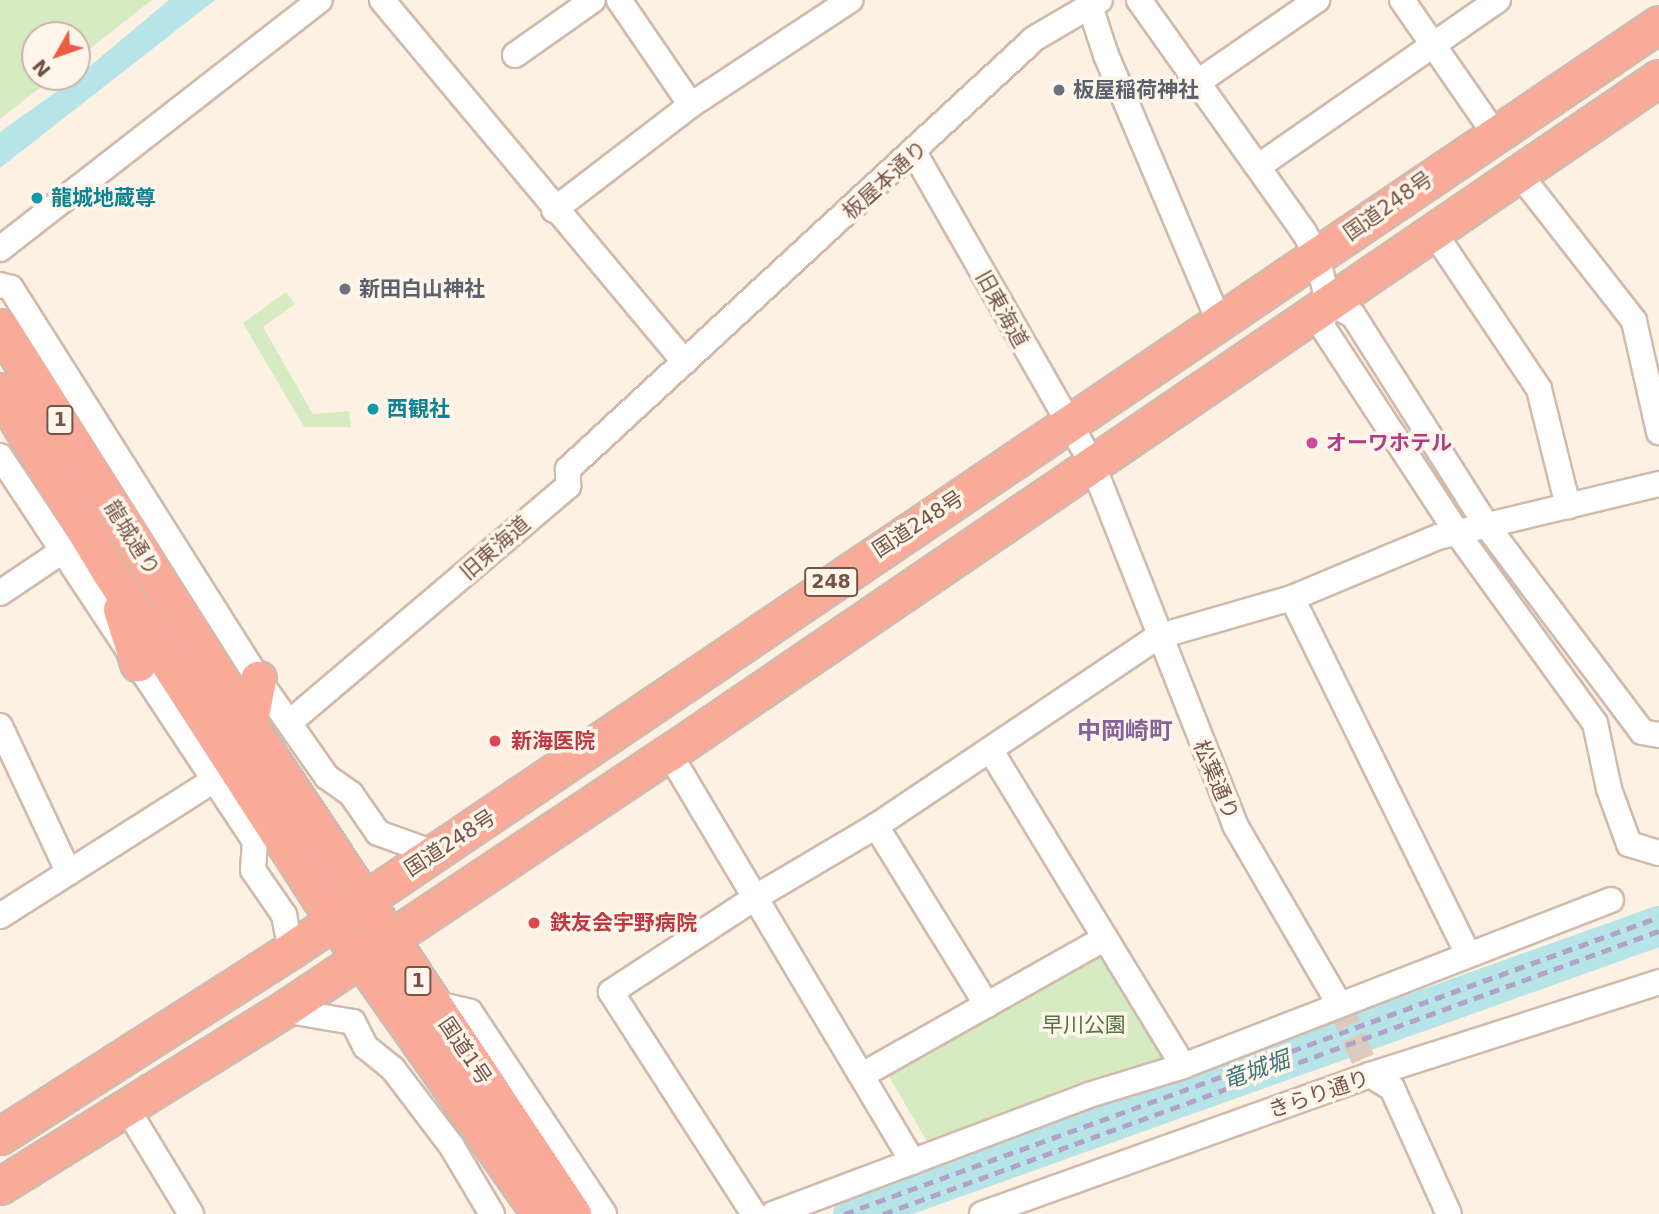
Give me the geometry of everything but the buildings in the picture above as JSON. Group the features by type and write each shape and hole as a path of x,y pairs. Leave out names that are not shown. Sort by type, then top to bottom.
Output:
{"highway":[{"name":"国道248号","path":"0,1136 291,950 333,919 1068,425 1494,132 1659,24"},
{"name":"248","path":"0,1186 283,1010 669,753 1517,171 1659,78"},
{"name":"龍城通り","path":"0,327 241,755"},
{"name":"龍城通り","path":"0,391 109,571 241,755"},
{"path":"109,571 138,663"},
{"path":"168,707 241,755 258,679"},
{"name":"国道1号","path":"241,755 363,899 375,947 470,1084 578,1205"},
{"name":"国道1号","path":"241,755 333,919 375,947 432,1003 470,1084 540,1214"}],"street":[{"path":"0,249 320,0"},
{"path":"382,0 554,210 685,362"},
{"path":"515,55 593,0"},
{"path":"619,0 691,105"},
{"path":"554,210 820,8 850,0"},
{"path":"1139,0 1259,166 1317,255 1328,303 1322,326 1458,534 1595,723 1609,789 1629,844 1659,853"},
{"path":"1198,82 1317,0"},
{"path":"1402,0 1494,132"},
{"path":"1259,166 1498,0"},
{"path":"1092,1 1106,55 1219,321"},
{"name":"板屋本通り","path":"685,362 915,154 1035,38 1092,1"},
{"name":"旧東海道","path":"915,154 1091,463"},
{"path":"1517,171 1634,321 1659,432"},
{"path":"1433,231 1539,389 1568,506"},
{"path":"0,285 11,288 258,679 327,777 351,794 378,833 434,853"},
{"path":"1328,303 1353,315 1487,526 1642,732 1659,735"},
{"name":"旧東海道","path":"290,722 568,486 568,469 685,362"},
{"path":"0,456 168,707"},
{"name":"松葉通り","path":"1091,463 1157,638 1235,825 1339,1004"},
{"path":"754,1214 611,992 755,897 876,826 1157,638 1292,598 1438,537 1659,484"},
{"path":"0,593 64,550"},
{"path":"1292,598 1468,954"},
{"path":"0,726 8,761 69,873"},
{"path":"991,751 1183,1066"},
{"path":"669,753 864,1074 913,1163"},
{"path":"0,916 69,873 241,755 255,841 253,870 284,915 291,950"},
{"path":"876,826 987,1005"},
{"path":"773,1214 1088,1095 1183,1066 1611,900"},
{"path":"864,1074 1105,938"},
{"name":"きらり通り","path":"982,1214 1370,1075 1659,982"},
{"path":"432,1003 470,1012 515,1082 578,1205 604,1214"},
{"path":"283,1010 353,1022 366,1047 393,1069 451,1145 492,1214"},
{"path":"1370,1075 1392,1088 1449,1214"},
{"path":"451,1145 470,1084 515,1082"},
{"path":"126,1107 191,1214"}],"green space":[{"path":"0,0 152,0 91,48 91,21 21,21 21,91 36,91 0,119"},
{"path":"286,292 295,304 263,327 313,414 349,411 351,427 304,427 243,323"},
{"name":"早川公園","path":"1104,945 1172,1055 930,1147 886,1071"}],"water":[{"path":"169,0 215,0 0,168 0,132 57,91 91,91 91,65"}],"waterway":[{"name":"竜城堀","path":"853,1214 1659,926"}],"tunnel":[{"path":"1339,1004 1370,1075"}],"railway":[{"path":"844,1214 1659,917"},
{"path":"883,1214 1659,931"}],"place":[{"name":"板屋稲荷神社","path":"1059,90"},
{"name":"龍城地蔵尊","path":"37,198"},
{"name":"新田白山神社","path":"345,289"},
{"name":"西観社","path":"373,409"},
{"name":"オーワホテル","path":"1312,443"},
{"name":"新海医院","path":"495,741"},
{"name":"鉄友会宇野病院","path":"534,923"}],"district":[{"name":"中岡崎町","path":"1125,732"}]}
